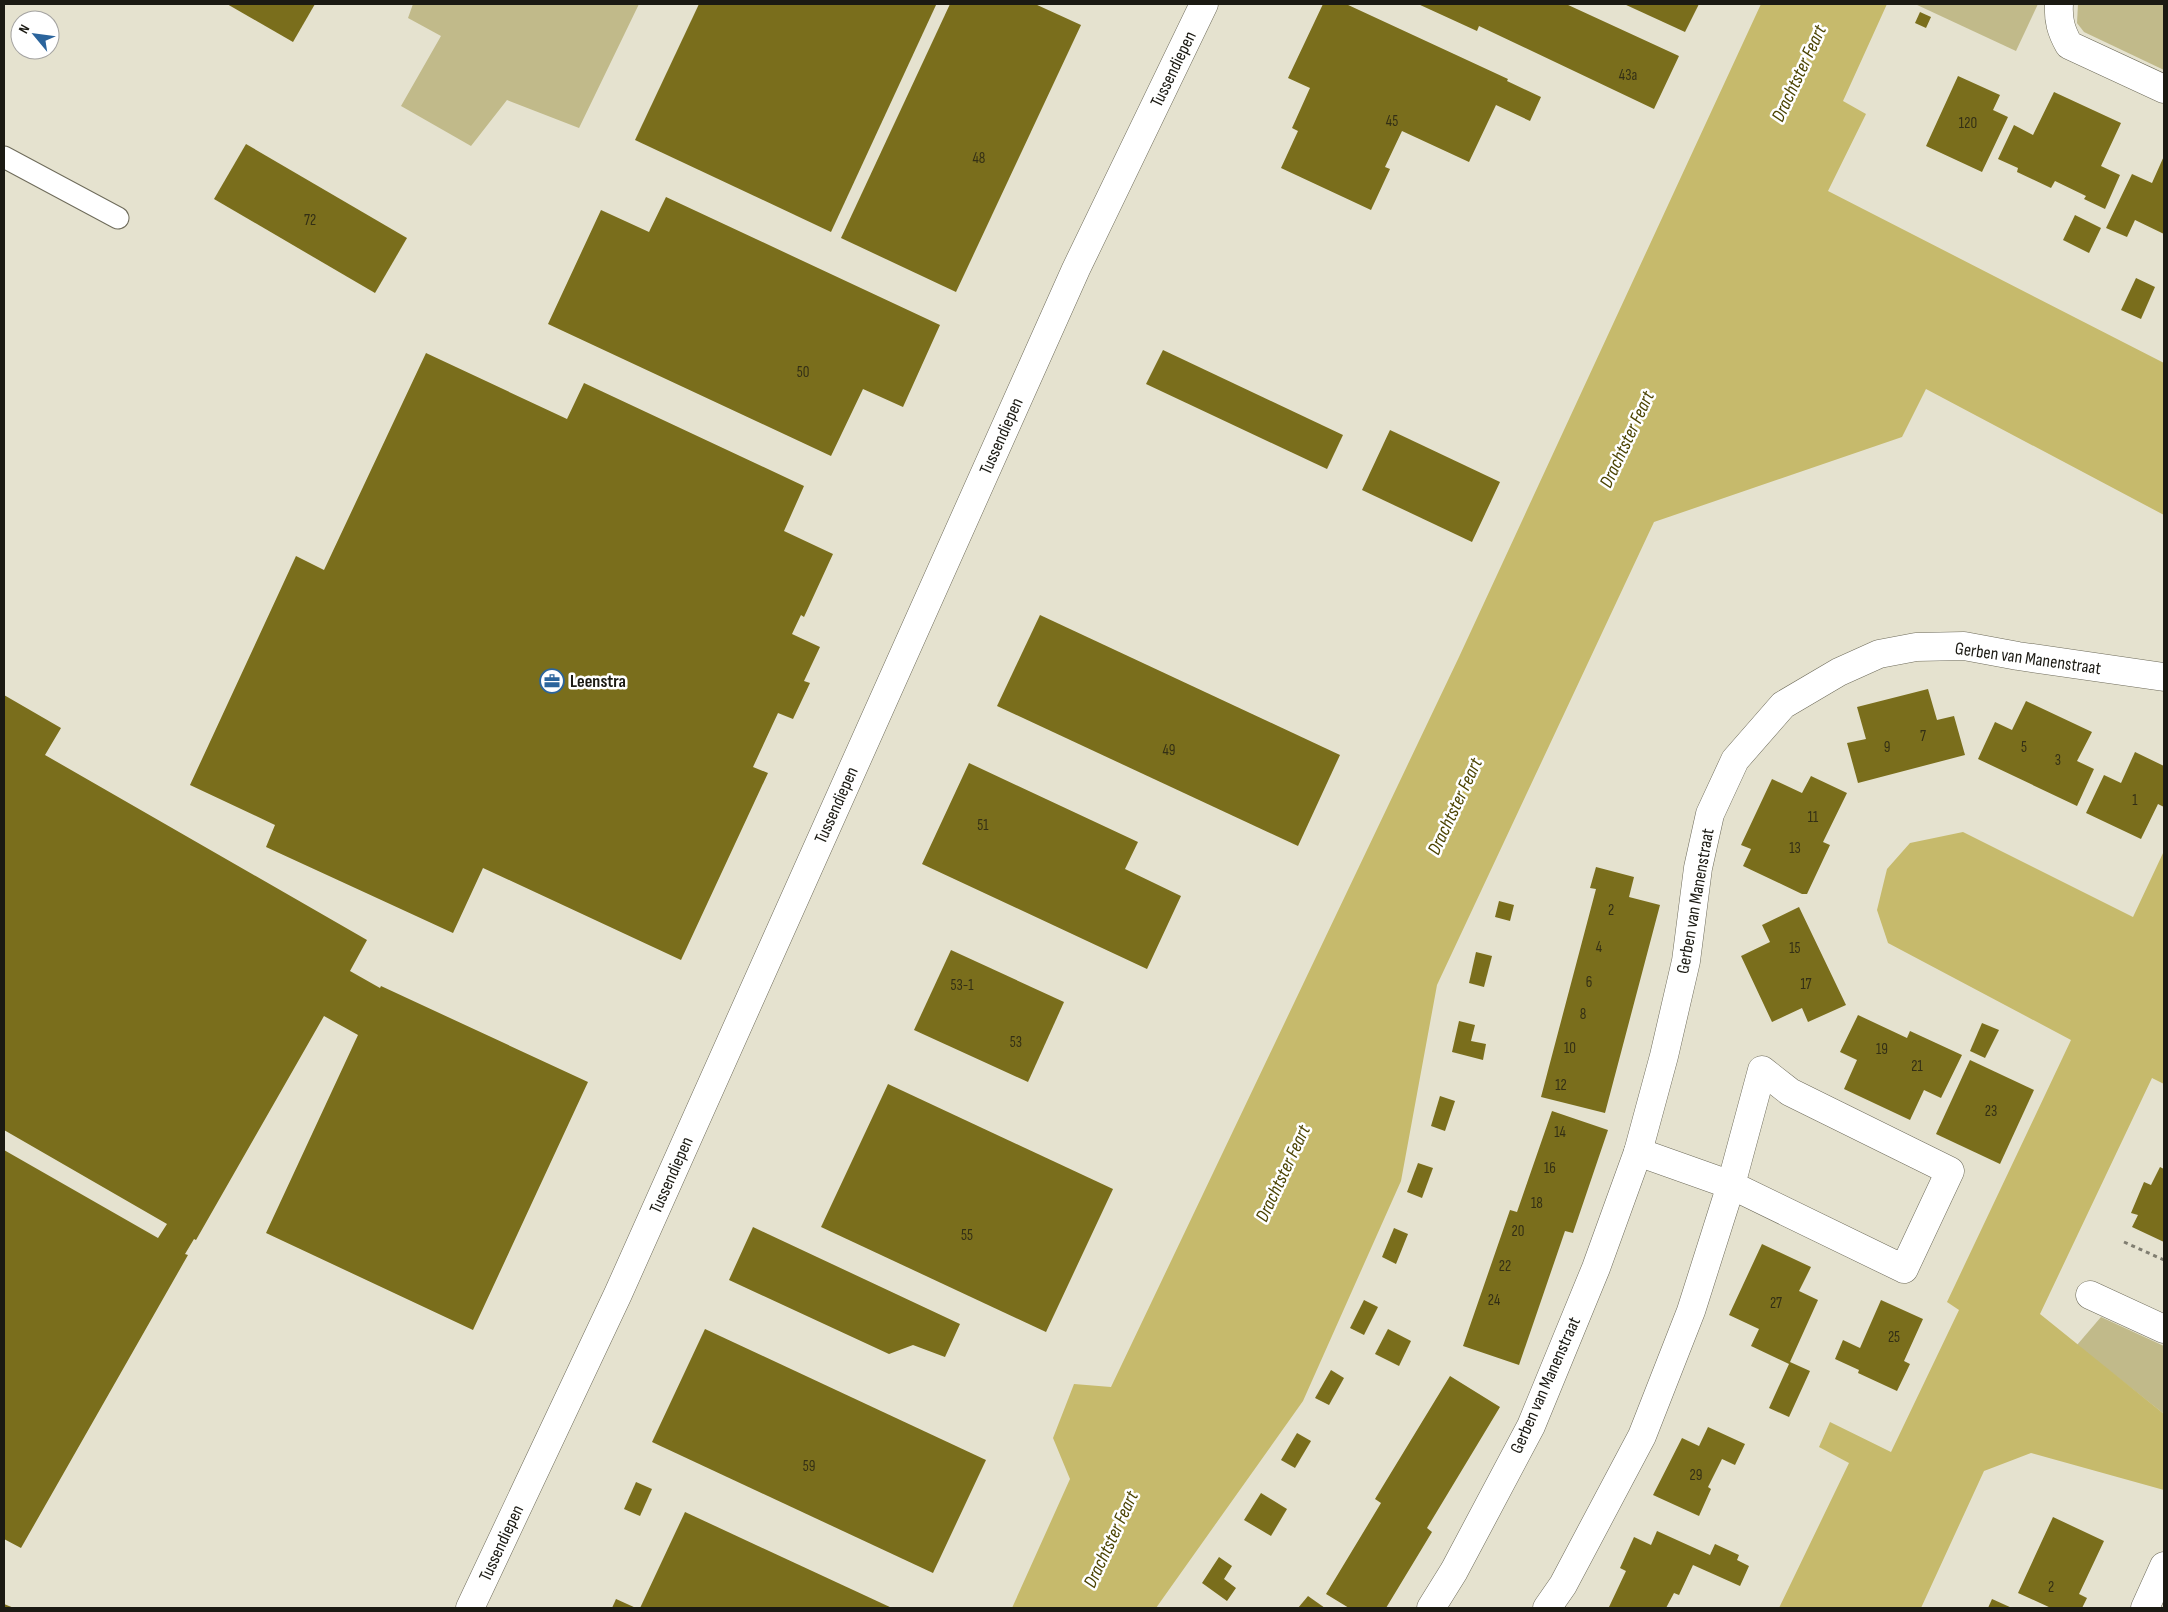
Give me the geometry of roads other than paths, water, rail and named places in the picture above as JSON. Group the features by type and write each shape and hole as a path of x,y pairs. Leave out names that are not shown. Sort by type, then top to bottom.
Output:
{"street":[{"name":"Tussendiepen","path":"470,1608 618,1294 1076,269 1204,4"},
{"path":"2059,4 2058,18 2062,33 2069,45 2164,89"},
{"name":"Gerben van Manenstraat","path":"1431,1608 1454,1571 1530,1426 1596,1268 1638,1152 1664,1056 1686,961 1698,868 1710,814 1735,760 1783,705 1839,672 1879,654 1916,647 1964,646 2018,656 2164,677"},
{"path":"1547,1608 1563,1584 1642,1436 1690,1311 1732,1185 1762,1070 1790,1092 1950,1171 1904,1269 1732,1185 1638,1152"},
{"path":"2090,1295 2164,1329"},
{"path":"2145,1608 2162,1576"}],"lane":[{"path":"4,157 118,218"}],"water":[{"name":"Drachtster Feart","path":"1761,4 1887,4 1843,101 1866,114 1828,191 2164,363 2164,515 1926,389 1902,437 1654,522 1437,985 1401,1181 1303,1401 1156,1608 1012,1608 1070,1479 1053,1438 1074,1384 1111,1387 1459,657"},
{"path":"1963,832 2133,917 2164,851 2164,1084 2152,1078 2040,1314 2164,1414 2164,1490 2031,1453 1984,1471 1921,1608 1779,1608 1849,1463 1819,1447 1830,1422 1891,1452 1959,1310 1947,1302 2071,1040 1888,943 1877,910 1887,869 1910,843"}],"place":[{"name":"Leenstra","path":"552,681"}]}
